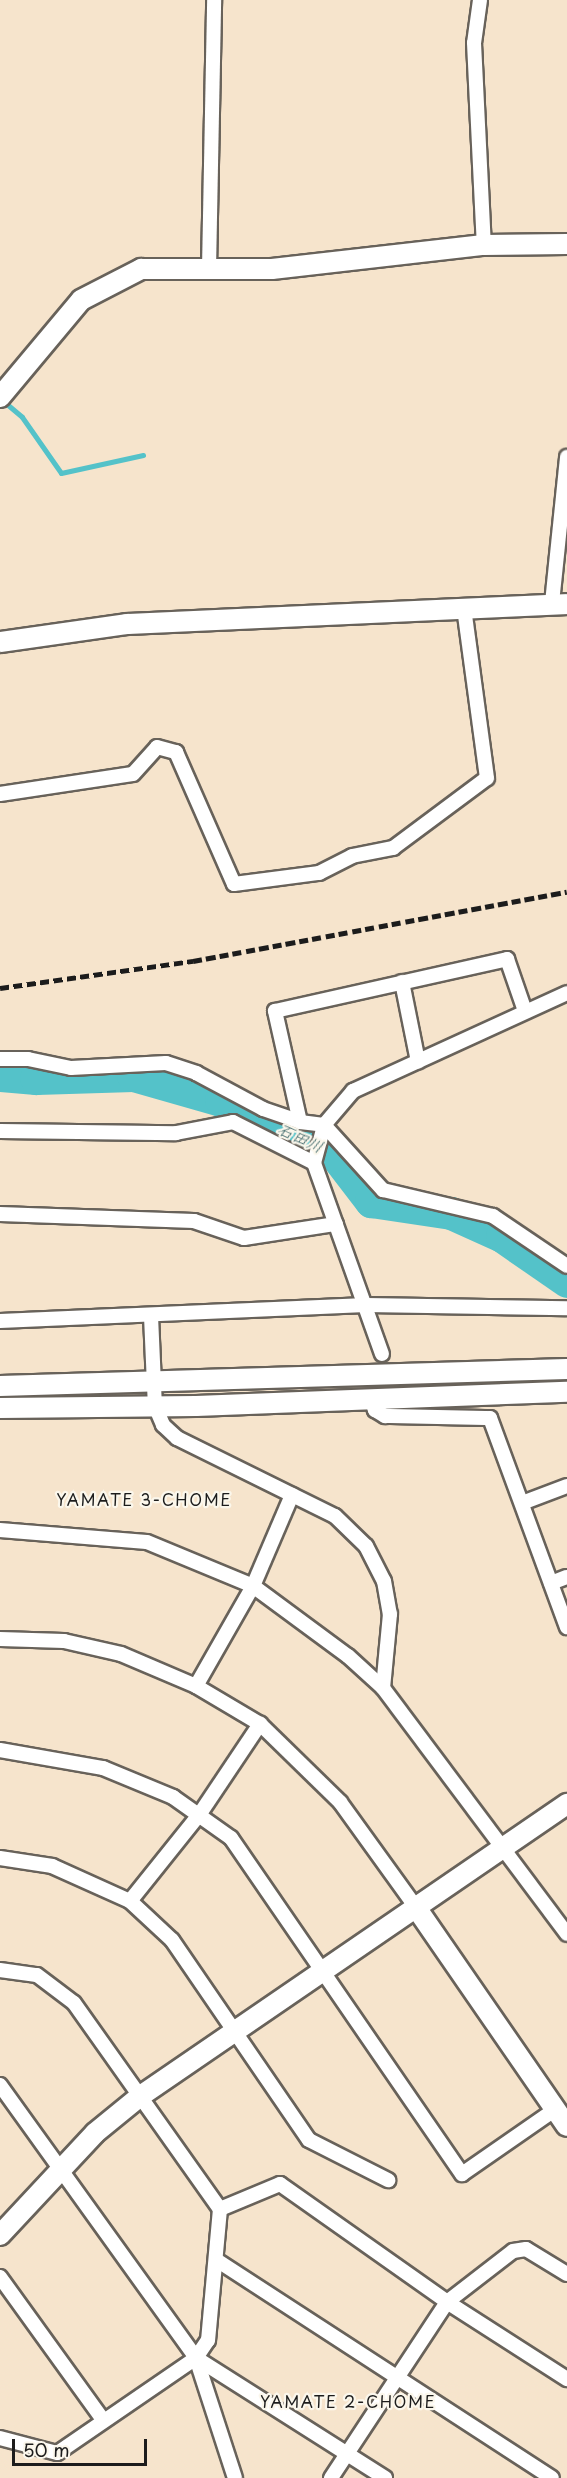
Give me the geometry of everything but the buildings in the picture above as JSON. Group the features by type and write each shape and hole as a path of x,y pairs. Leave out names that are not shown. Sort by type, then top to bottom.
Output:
{"street":[{"path":"209,269 214,0"},
{"path":"480,0 474,43 484,245"},
{"path":"2,390 81,300 141,269 272,269 484,245 567,244"},
{"path":"0,642 127,624 559,604 567,458"},
{"path":"0,794 134,774 157,747 176,752 234,884 319,873 352,856 393,849 487,778 464,607"},
{"path":"300,1122 275,1011 507,959 525,1011"},
{"path":"402,982 418,1060"},
{"path":"382,1354 314,1163 324,1125 353,1091 567,993"},
{"path":"0,1059 28,1059 71,1068 166,1063 196,1073 263,1109 300,1122 324,1125 383,1190 493,1216 567,1266"},
{"path":"0,1131 176,1133 233,1122 263,1109"},
{"path":"233,1122 314,1163"},
{"path":"0,1214 194,1221 244,1238 336,1224"},
{"path":"0,1321 366,1305 567,1308"},
{"path":"151,1316 155,1407 163,1425 177,1438 342,1522 366,1546 384,1581 389,1645 383,1688"},
{"path":"0,1386 567,1369"},
{"path":"0,1408 155,1407 567,1392"},
{"path":"371,1398 375,1410 385,1416 490,1418 567,1627"},
{"path":"522,1503 567,1486"},
{"path":"196,1686 254,1586 292,1495"},
{"path":"0,1530 147,1542 254,1586 348,1656 383,1688 504,1845 567,1934"},
{"path":"551,1583 567,1577"},
{"path":"0,1639 64,1641 120,1654 196,1686 260,1724 340,1802 562,2115 462,2174 231,1838 173,1797 103,1768 0,1750"},
{"path":"130,1901 199,1815 260,1724"},
{"path":"0,2235 95,2133 139,2097 567,1804"},
{"path":"0,1858 52,1866 130,1901 172,1940 233,2034 309,2140 388,2180"},
{"path":"0,1970 37,1975 74,2003 220,2209 218,2261 208,2340 196,2358 57,2453 0,2438"},
{"path":"0,2085 196,2358 236,2478"},
{"path":"220,2209 280,2184 447,2302 567,2379"},
{"path":"330,2478 447,2302 513,2251 526,2249 567,2274"},
{"path":"218,2261 398,2375 552,2478"},
{"path":"0,2277 103,2420"},
{"path":"196,2358 385,2478"}],"waterway":[{"path":"2,400 22,417 61,473 143,455"},
{"name":"石田川","path":"0,1075 36,1078 133,1075 221,1100 334,1153 371,1201 451,1213 502,1236 567,1281"}],"railway":[{"path":"0,988 193,961 567,892"}],"district":[{"name":"YAMATE 3-CHOME","path":"144,1499"},
{"name":"YAMATE 2-CHOME","path":"348,2401"}]}
